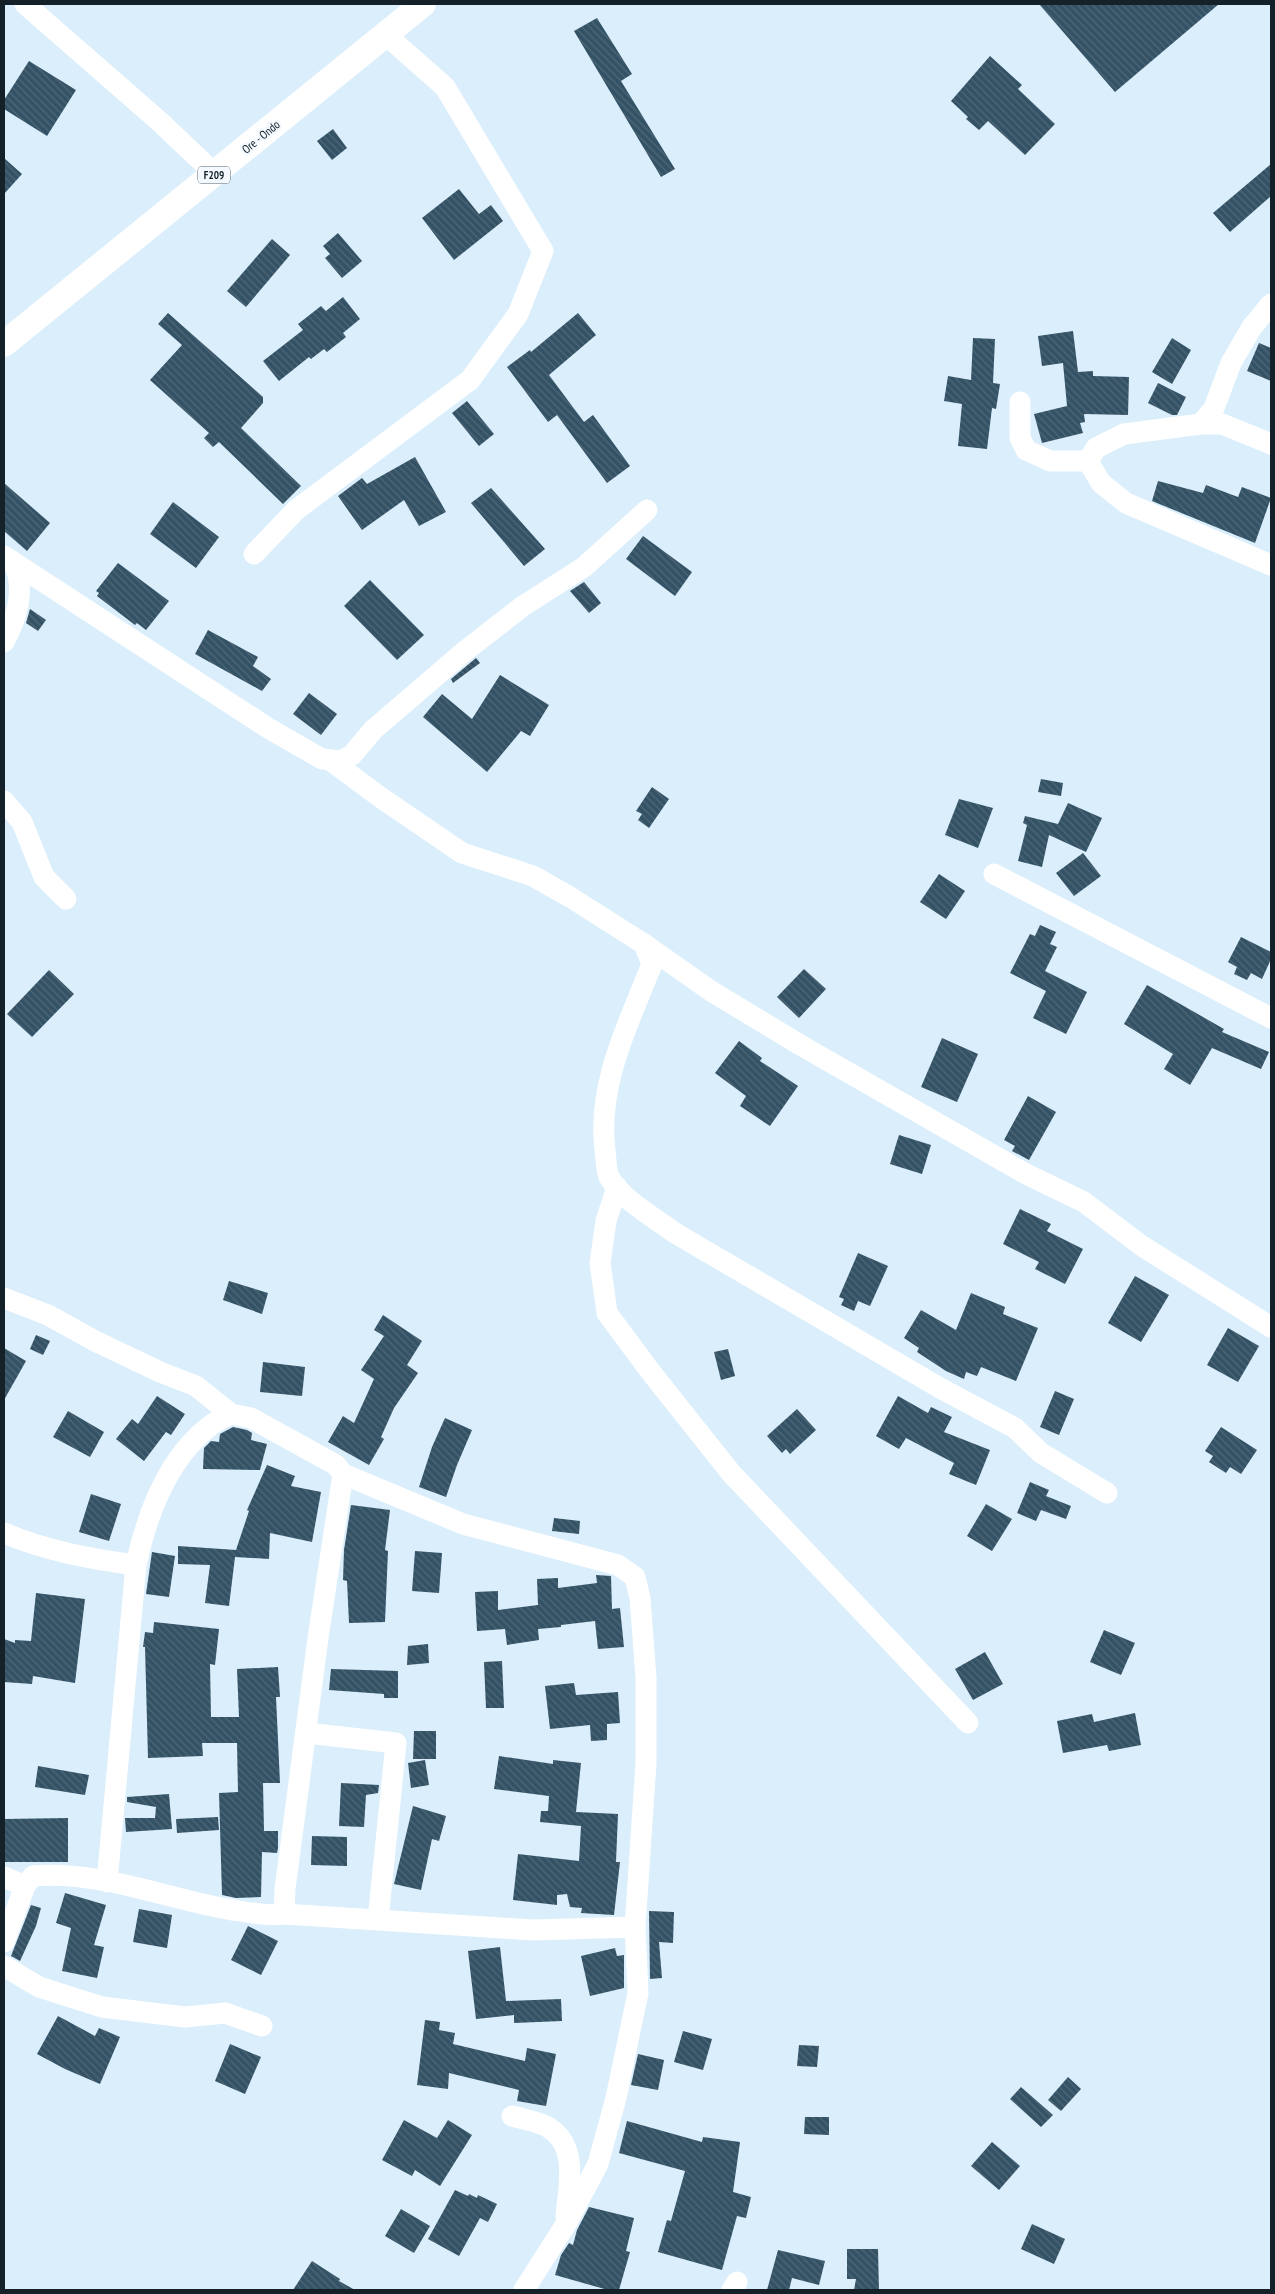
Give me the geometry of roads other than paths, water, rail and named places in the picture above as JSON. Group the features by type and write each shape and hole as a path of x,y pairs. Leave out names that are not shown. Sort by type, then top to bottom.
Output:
{"main road":[{"name":"Ore - Ondo","path":"4,344 423,4"}],"street":[{"path":"25,4 159,121 215,174"},
{"path":"254,554 296,510 470,380 518,314 544,251 445,87 386,35"},
{"path":"1201,424 1214,408 1231,363 1252,327 1271,304"},
{"path":"1020,402 1020,438 1026,450 1050,461 1088,461"},
{"path":"1088,461 1096,448 1124,434 1201,424 1222,424 1271,444"},
{"path":"1088,461 1101,483 1126,503 1271,565"},
{"path":"8,558 268,728 322,759 341,761 352,755 373,730 465,651 523,606 584,568 647,510"},
{"path":"4,642 16,612 20,592 19,572 8,558"},
{"path":"330,760 462,853 533,876 644,944 711,991 802,1046 1026,1174 1084,1202 1142,1246 1271,1327"},
{"path":"4,801 22,822 44,877 66,899"},
{"path":"994,874 1271,1018"},
{"path":"644,944 652,964 610,1070 603,1130 608,1175 616,1187 675,1233 940,1388 1015,1428 1041,1452 1107,1493"},
{"path":"616,1187 606,1221 600,1263 608,1313 650,1371 731,1473 968,1723"},
{"path":"4,1298 48,1315 95,1341 160,1372 196,1386 231,1414 250,1418 336,1465 343,1474 464,1524 618,1565 635,1577 640,1598 645,1670 646,1763 634,1927 638,1993 616,2098 598,2164 566,2224 524,2290"},
{"path":"107,1882 136,1565 144,1528 160,1488 185,1452 211,1425 231,1414"},
{"path":"284,1914 285,1889 343,1474"},
{"path":"4,1533 28,1543 88,1559 136,1565"},
{"path":"306,1733 396,1743 378,1920"},
{"path":"4,1942 25,1886 33,1876 52,1874 107,1882 194,1903 267,1916 284,1914 533,1930 634,1927"},
{"path":"4,1877 25,1886"},
{"path":"4,1966 39,1987 102,2007 185,2016 225,2013 262,2026"},
{"path":"512,2116 545,2126 559,2135 568,2150 570,2171 566,2224"}]}
